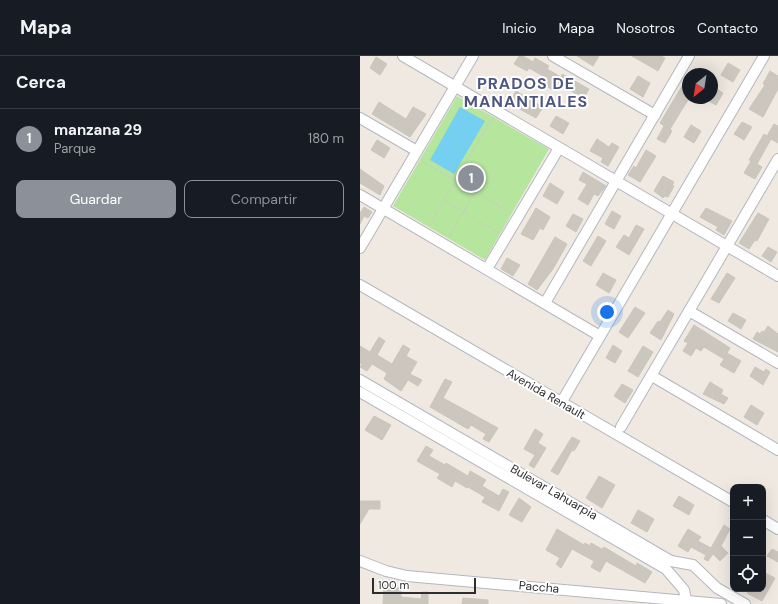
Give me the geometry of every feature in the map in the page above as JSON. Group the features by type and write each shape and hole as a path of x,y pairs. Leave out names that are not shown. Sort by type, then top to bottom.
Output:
{"street":[{"path":"360,248 472,56"},
{"path":"553,56 655,115"},
{"path":"561,402 764,56"},
{"path":"405,57 777,274"},
{"path":"545,303 688,57"},
{"path":"360,118 415,154"},
{"path":"487,269 559,148"},
{"path":"621,427 778,159"},
{"path":"360,195 600,336"},
{"name":"Avenida Renault","path":"360,285 730,500"},
{"path":"689,311 778,363"},
{"path":"652,376 778,450"},
{"name":"Bulevar Lahuarpia","path":"360,380 668,565 693,565 723,591 745,604"},
{"path":"360,392 668,565 684,590 686,600"},
{"path":"766,522 778,528"},
{"name":"Paccha","path":"360,561 386,571 407,576 720,604"},
{"path":"720,604 723,600 723,591"}],"path":[{"path":"425,233 496,111"},
{"path":"415,154 518,217"},
{"path":"445,245 475,192"},
{"path":"444,200 506,237"}],"green space":[{"path":"457,96 549,149 485,260 393,206"}],"water":[{"path":"460,107 485,121 454,174 430,160"}],"building":[{"path":"519,56 523,56 533,62 535,58 549,66 547,69 561,77 562,74 589,89 584,98 557,83 553,90 539,82 543,76 529,68 527,71 514,64"},
{"path":"577,56 599,56 593,66"},
{"path":"632,56 661,56 665,58 658,71"},
{"path":"376,57 387,64 380,75 370,68"},
{"path":"728,63 740,70 733,82 721,75"},
{"path":"770,71 778,76 778,89 763,117 749,109 765,85 763,84"},
{"path":"638,76 650,83 643,97 630,89"},
{"path":"682,86 682,104 686,104 670,129 672,131 665,143 657,139 664,126 660,123"},
{"path":"718,90 723,93 718,102"},
{"path":"516,91 543,107 536,118 509,103"},
{"path":"379,102 406,119 413,107 426,114 410,137 372,114"},
{"path":"556,116 569,123 563,134 550,126"},
{"path":"742,122 752,127 744,140 734,134"},
{"path":"774,124 778,126 778,143 771,139 757,164 762,167 755,179 744,173 751,161 749,160 764,134 767,136"},
{"path":"691,125 701,131 694,143 684,137"},
{"path":"597,139 609,147 612,143 619,147 608,166 601,162 603,158 590,151"},
{"path":"377,140 390,148 384,158 371,150"},
{"path":"646,150 656,156 640,182 628,175 634,166 636,168"},
{"path":"360,169 384,186 380,195 360,183"},
{"path":"583,172 606,186 598,196 594,194 588,205 578,199 587,184 579,180"},
{"path":"663,176 674,182 672,185 674,186 668,197 665,196 663,198 654,191"},
{"path":"550,183 564,192 557,204 543,196"},
{"path":"364,207 372,212 368,218 364,216 360,224 360,213"},
{"path":"536,208 550,217 543,230 540,228 533,240 521,234"},
{"path":"706,208 732,221 724,235 716,230 718,227 700,217"},
{"path":"612,211 621,216 614,229 605,224"},
{"path":"758,213 769,219 757,241 755,240 749,249 739,243"},
{"path":"573,214 583,219 576,232 566,226"},
{"path":"636,225 644,229 629,255 616,247 624,235 629,238"},
{"path":"598,236 606,241 591,266 583,261"},
{"path":"555,237 567,244 553,269 537,290 528,284"},
{"path":"768,247 777,252 771,262 762,256"},
{"path":"507,258 520,265 513,276 501,269"},
{"path":"603,273 616,280 609,293 596,285"},
{"path":"727,273 735,278 719,303 711,299"},
{"path":"635,307 645,313 628,338 619,332"},
{"path":"668,310 674,314 661,340 650,333"},
{"path":"733,313 746,320 741,329 728,321"},
{"path":"694,325 730,348 727,353 741,361 734,373 720,365 724,359 704,347 701,351 696,348 691,356 683,351 688,343 684,341"},
{"path":"768,326 778,334 778,352 753,339 757,332 760,334 762,331 764,332"},
{"path":"379,337 385,341 377,355 392,364 403,345 410,349 406,356 417,362 410,374 422,380 418,386 408,380 401,391 384,379 387,373 372,364 367,371 360,367 362,364 360,363 360,346 370,352"},
{"path":"613,345 622,351 615,363 606,358"},
{"path":"643,346 653,352 638,377 628,371"},
{"path":"755,367 764,372 766,369 770,372 763,385 750,376"},
{"path":"445,379 452,382 443,398 498,428 489,442 483,439 486,434 471,425 468,429 430,407"},
{"path":"710,382 723,390 721,394 728,398 724,404 703,394"},
{"path":"622,384 633,390 625,403 614,396"},
{"path":"751,405 764,413 757,425 744,417"},
{"path":"374,416 391,425 382,440 365,430"},
{"path":"535,429 543,434 538,443 546,448 534,468 529,465 535,455 524,449"},
{"path":"572,437 580,441 574,451 572,450 558,475 551,471"},
{"path":"426,446 433,450 429,456 445,465 446,463 468,476 470,471 486,480 482,486 499,496 503,489 509,492 499,511 482,502 485,497 455,481 452,487 437,478 440,474 417,461"},
{"path":"599,476 615,485 602,508 586,498"},
{"path":"679,496 694,505 689,515 673,506"},
{"path":"519,498 531,507 522,522 509,515"},
{"path":"360,501 380,501 380,509 369,509 360,524"},
{"path":"638,510 654,519 647,532 631,523"},
{"path":"724,525 730,529 721,546 728,553 720,561 713,554 708,561 704,559 706,555 691,547 688,552 678,546 688,529 701,537 698,541 711,548"},
{"path":"557,529 584,545 585,543 590,546 591,543 602,549 604,547 636,566 637,563 652,572 645,583 606,561 600,572 591,567 594,561 572,549 561,568 556,564 560,558 546,550"},
{"path":"772,549 778,552 778,562 767,556"},
{"path":"766,574 775,578 762,601 747,593 766,592"},
{"path":"384,585 401,588 401,597 421,599 422,592 428,592 428,604 383,604"},
{"path":"463,598 488,600 488,604 462,604"}],"place":[{"name":"manzana 29","path":"471,178"}],"district":[{"name":"PRADOS DE MANANTIALES","path":"526,92"}]}
